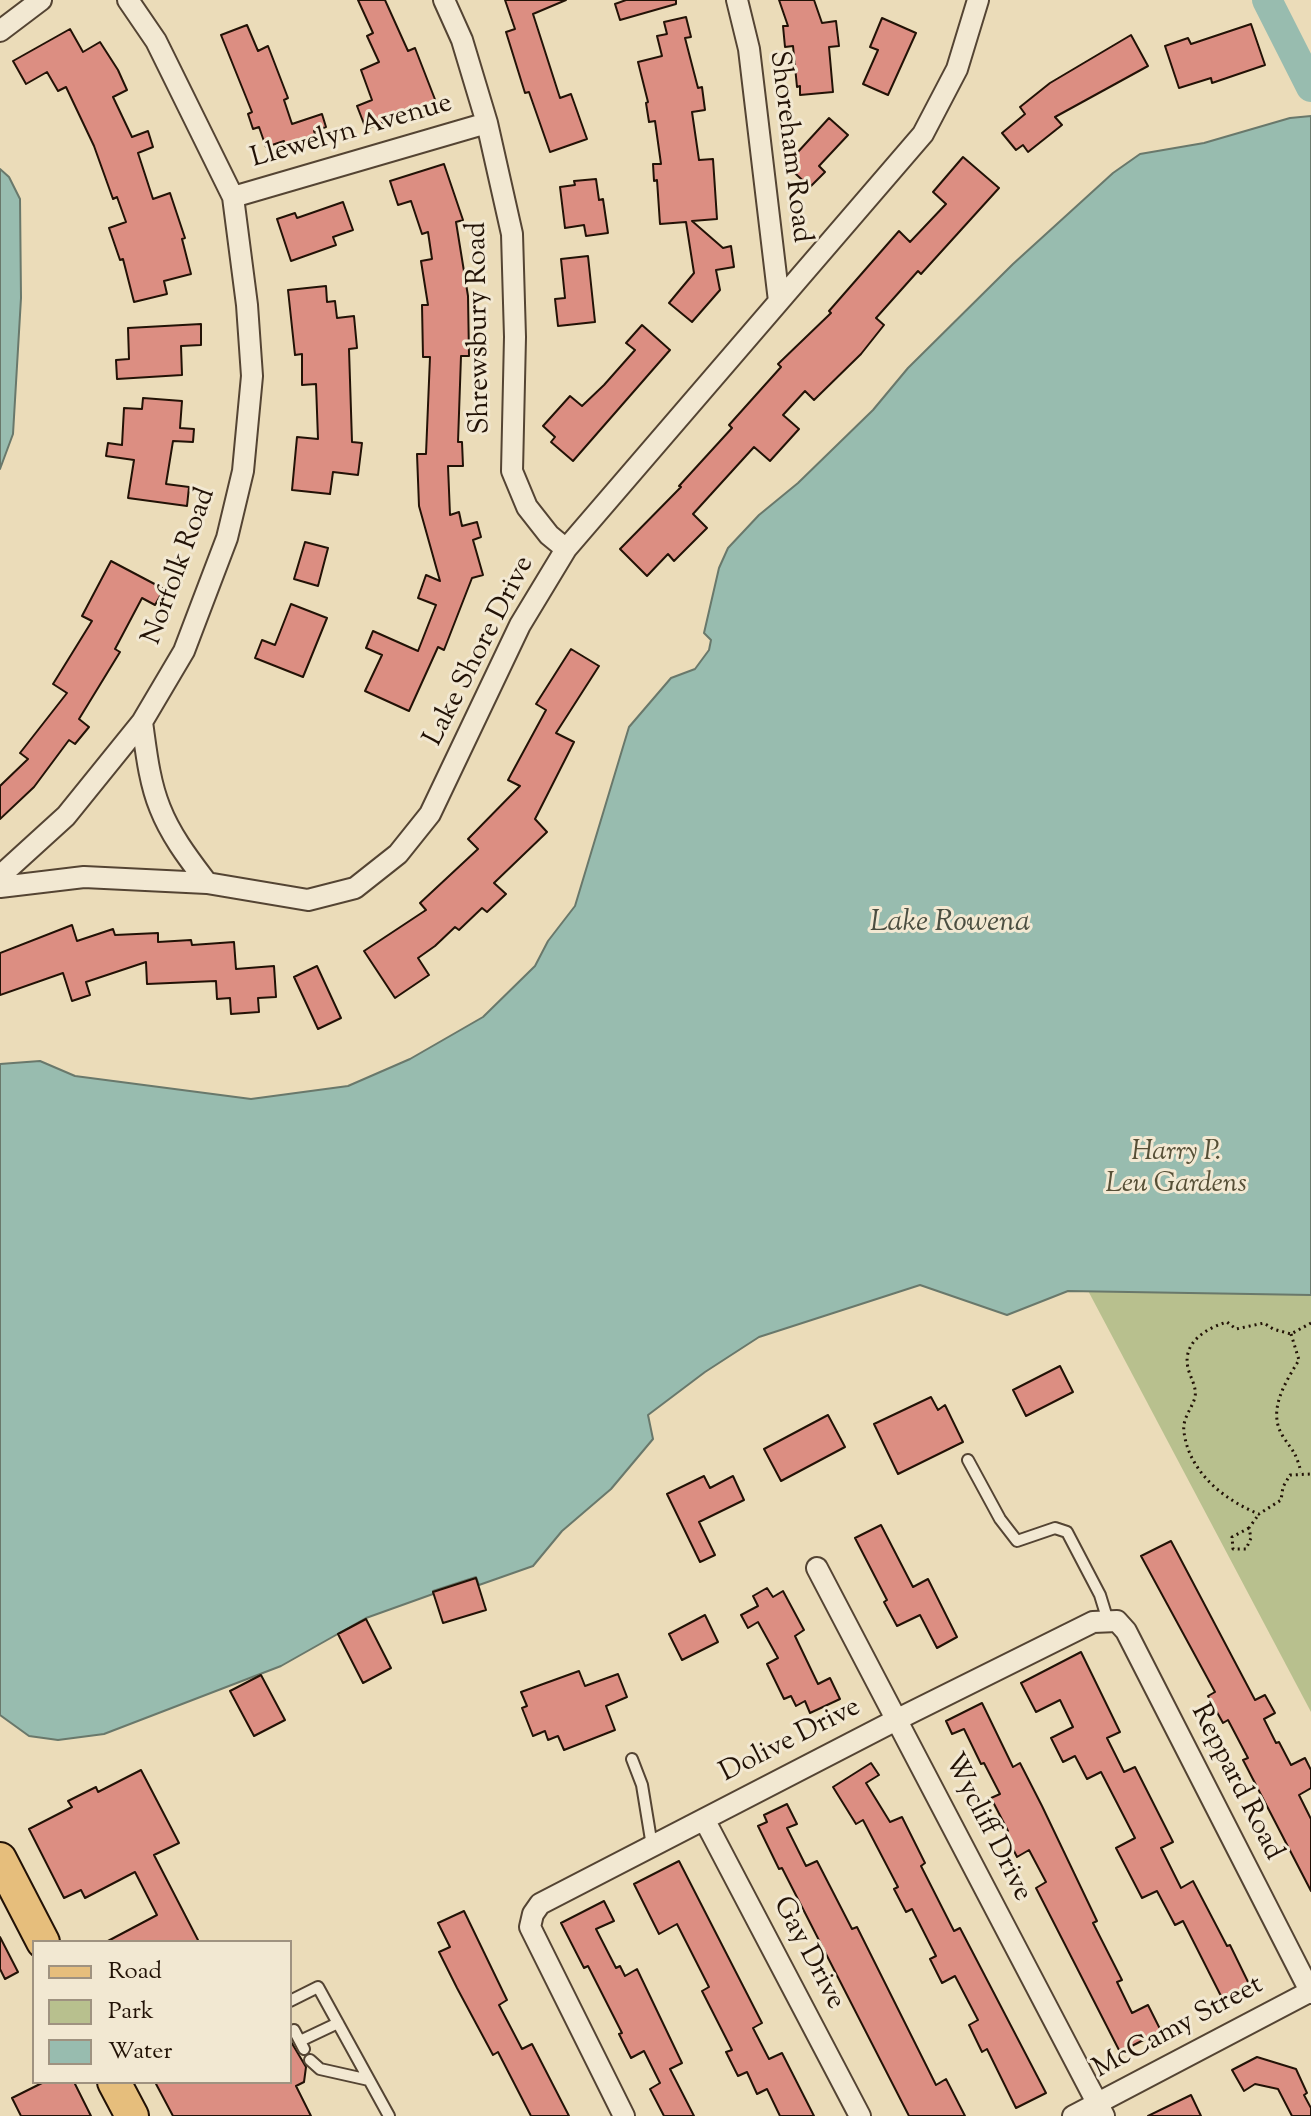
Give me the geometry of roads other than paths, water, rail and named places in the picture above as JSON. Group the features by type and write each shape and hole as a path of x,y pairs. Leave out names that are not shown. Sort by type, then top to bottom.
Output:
{"main road":[{"path":"0,1859 42,1940"}],"street":[{"path":"0,31 41,0"},
{"name":"Norfolk Road","path":"0,876 66,816 142,722 184,651 227,538 243,471 252,376 247,305 233,197 156,41 128,0"},
{"name":"Shrewsbury Road","path":"444,0 462,40 487,123 512,234 515,337 512,471 527,507 549,535 566,549"},
{"name":"Shoreham Road","path":"737,0 749,49 779,301"},
{"name":"Lake Shore Drive","path":"0,887 84,877 207,883 308,900 355,888 398,854 430,814 520,625 566,549 923,134 957,69 978,0"},
{"name":"Llewelyn Avenue","path":"233,197 487,123"},
{"path":"142,722 159,807 175,840 207,883"},
{"name":"Wycliff Drive","path":"817,1568 1100,2110"},
{"name":"Reppard Road","path":"1100,1622 1117,1621 1126,1631 1311,1992"},
{"name":"Dolive Drive","path":"624,2116 530,1927 533,1914 540,1904 898,1719 1100,1622"},
{"name":"Gay Drive","path":"704,1819 860,2116"},
{"name":"McCamy Street","path":"1073,2116 1100,2110 1311,1992"}],"lane":[{"path":"968,1460 1000,1519 1017,1541 1055,1528 1067,1532 1100,1595 1100,1622"},
{"path":"632,1759 642,1785 652,1846"},
{"path":"292,2000 318,1987 389,2116"},
{"path":"294,2030 302,2045 338,2023"},
{"path":"310,2060 320,2069 369,2080"}],"water":[{"name":"Lake Rowena","path":"1311,116 1311,1295 1068,1291 1007,1315 920,1285 759,1337 705,1372 648,1415 653,1439 611,1489 562,1531 533,1566 479,1585 476,1577 433,1591 433,1594 366,1618 281,1666 104,1734 58,1740 29,1736 0,1715 0,1064 40,1061 75,1076 251,1099 348,1086 410,1059 483,1017 535,966 548,941 575,906 629,727 671,678 695,669 709,650 711,640 704,633 719,568 728,548 759,515 798,483 873,410 908,368 1013,264 1113,173 1140,154 1204,143 1290,118"},
{"path":"0,169 9,177 20,199 21,298 13,434 0,469"}],"waterway":[{"path":"1267,0 1311,87"}],"park label":[{"name":"Harry P. Leu Gardens","path":"1176,1170"}]}
